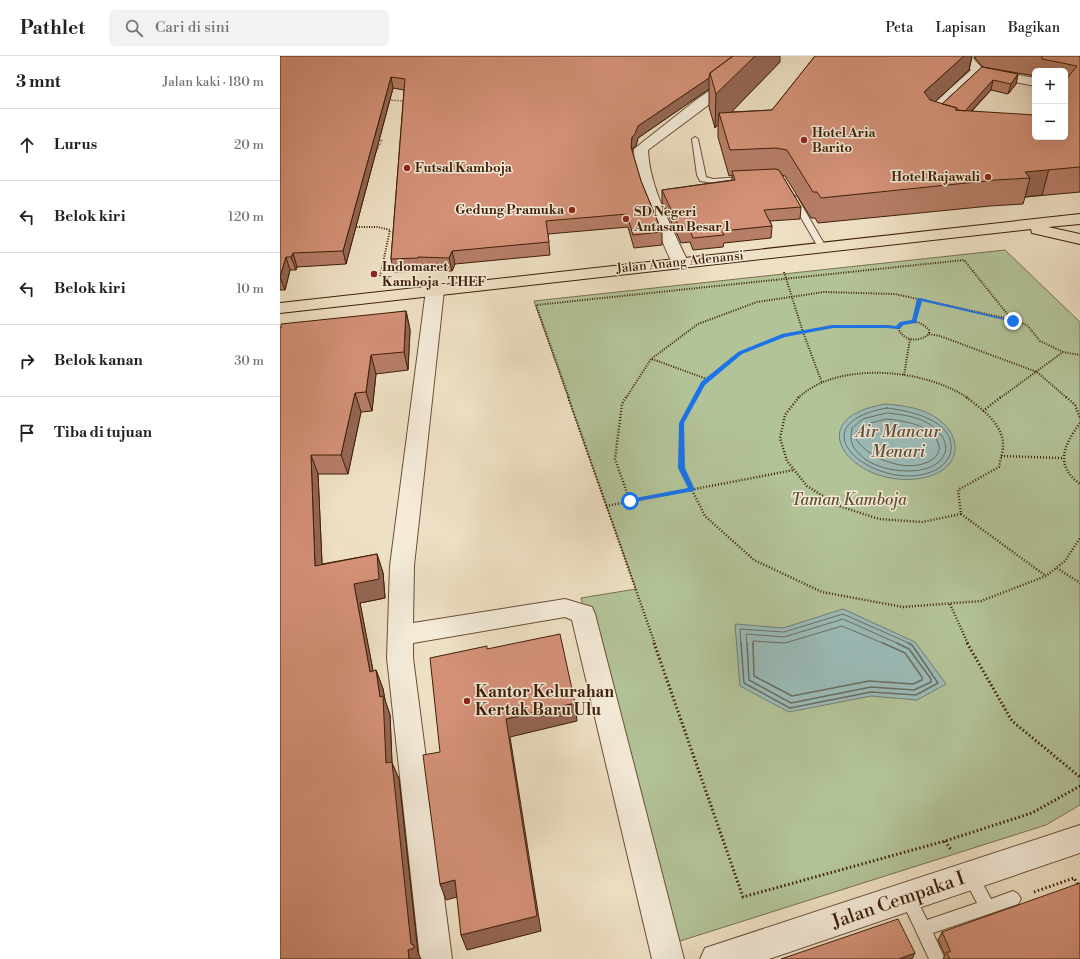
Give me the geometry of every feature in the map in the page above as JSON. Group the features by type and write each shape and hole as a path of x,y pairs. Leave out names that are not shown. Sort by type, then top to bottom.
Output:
{"highway":[{"name":"Jalan Anang Adenansi","path":"280,308 822,246 1080,219"},
{"path":"1006,227 1044,231 1080,239"}],"street":[{"path":"680,262 648,185 640,156 641,150 701,104 768,56"},
{"path":"968,56 967,59 974,65 976,71"},
{"path":"976,71 1032,81"},
{"path":"951,125 931,120 928,116 960,88 976,71"},
{"path":"435,290 402,566 400,658 436,959"},
{"path":"401,635 565,608 583,614 668,959"},
{"name":"Jalan Cempaka I","path":"716,959 786,938 1080,839"}],"lane":[{"path":"695,139 703,179 713,181 752,179"},
{"path":"790,193 822,246"},
{"path":"970,876 987,908"},
{"path":"908,897 937,959"},
{"path":"923,929 1013,899"}],"path":[{"path":"381,99 412,101"},
{"path":"374,140 382,140 375,155"},
{"path":"349,227 378,226 390,230 375,297"},
{"path":"773,252 787,278 803,332 822,383"},
{"path":"1013,321 964,260 536,304 743,897 945,841 1032,813 1080,786"},
{"path":"630,501 615,459 622,404 651,359 698,324 757,302 824,292 895,294 1027,325 1040,341 1063,352 1080,354"},
{"path":"914,321 920,299"},
{"path":"898,328 902,324 914,321 927,327 929,334"},
{"path":"898,328 886,326 833,326 784,335 740,353 707,379 682,423 681,468 705,516 754,560 822,592 903,607 981,601 1046,576 1065,561 1080,538"},
{"path":"898,328 901,334 910,339 921,339 929,334 940,336 1037,372 1075,405 1080,418"},
{"path":"904,375 910,339"},
{"path":"983,411 1063,352"},
{"path":"651,359 707,379"},
{"path":"961,514 922,522 879,519 839,506 807,486 787,461 780,438 785,415 799,397 822,383 850,374 881,372 914,376 946,386 973,401 996,423 1004,442 999,467 958,490 961,514 1046,576"},
{"path":"1075,405 1080,402"},
{"path":"1080,423 1070,437 1062,458 1068,474 1080,484"},
{"path":"1001,456 1062,458"},
{"path":"606,506 794,470"},
{"path":"1057,568 1080,583"},
{"path":"950,604 968,645 1012,721 1080,777"},
{"path":"1013,899 1074,878 1080,888"}],"green space":[{"name":"Taman Kamboja","path":"1005,250 1080,322 1080,805 1046,825 677,942 581,598 636,589 534,301"}],"water":[{"name":"Air Mancur Menari","path":"886,404 926,412 938,419 947,427 955,444 955,452 952,460 946,467 938,473 927,477 902,479 878,475 859,465 845,452 839,438 843,424 858,412"},
{"path":"843,609 915,642 946,684 917,700 871,696 789,712 740,686 735,624 783,628"}],"building":[{"path":"280,56 733,56 710,73 709,78 638,126 632,137 631,147 641,181 662,232 633,235 627,214 546,221 549,242 452,251 449,258 418,257 391,259 405,79 391,77 343,251 293,253 291,257 286,257 280,277"},
{"path":"733,56 755,56 716,94 710,73"},
{"path":"815,56 964,56 924,92 930,100 957,108 955,110 1032,115 1032,140 1068,140 1068,77 1077,66 1042,59 1042,56 1080,56 1080,167 1025,172 1030,178 996,180 821,198 817,192 813,192 787,150 776,148 730,150 719,113 772,110"},
{"path":"982,67 1018,74 1011,84 993,80 965,111 957,110 957,108 942,104"},
{"path":"779,170 801,207 764,210 772,226 722,231 724,235 693,238 690,230 681,231 662,190 735,180 732,171"},
{"path":"406,311 404,352 371,355 366,392 355,393 341,455 311,455 315,566 377,554 379,579 354,584 370,672 376,670 380,697 383,696 386,763 392,762 411,944 414,945 414,948 408,950 409,959 280,959 280,328 281,324"},
{"path":"560,634 575,703 506,719 537,916 461,935 455,880 440,884 423,755 440,752 430,658 487,646 487,649"},
{"path":"1080,883 1080,959 950,959 946,952 950,952 950,950 942,932"},
{"path":"898,919 915,953 899,959 781,959"}],"place":[{"name":"Hotel Aria Barito","path":"804,140"},
{"name":"Futsal Kamboja","path":"407,168"},
{"name":"Hotel Rajawali","path":"988,177"},
{"name":"Gedung Pramuka","path":"572,210"},
{"name":"SD Negeri Antasan Besar 1","path":"626,219"},
{"name":"Indomaret Kamboja - THEF","path":"374,274"},
{"name":"Kantor Kelurahan Kertak Baru Ulu","path":"467,701"}],"route":[{"path":"630,501 692,490 681,468 682,423 703,384 740,353 784,335 833,326 886,326 898,328 905,322 914,321 920,299 1013,321"}]}
